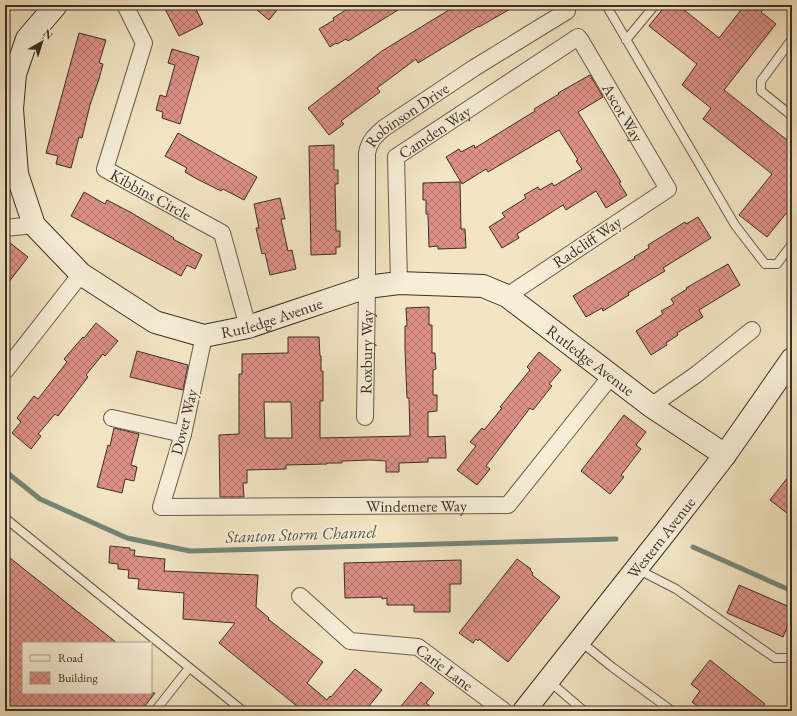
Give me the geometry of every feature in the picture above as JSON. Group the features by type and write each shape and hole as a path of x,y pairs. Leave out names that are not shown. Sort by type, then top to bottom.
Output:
{"street":[{"name":"Rutledge Avenue","path":"56,5 26,39 8,109 17,174 34,225 81,274 155,322 204,336 248,327 367,287 399,283 482,286 507,296 651,406 725,455"},
{"name":"Kibbins Circle","path":"125,5 144,43 105,169 222,232 248,327"},
{"name":"Robinson Drive","path":"367,287 367,153 371,140 384,128 474,68 567,11"},
{"name":"Ascot Way","path":"578,37 668,189"},
{"name":"Camden Way","path":"399,283 396,157 578,37"},
{"name":"Radcliff Way","path":"507,296 668,189"},
{"path":"5,228 34,225"},
{"path":"5,371 81,274"},
{"name":"Roxbury Way","path":"365,417 367,287"},
{"path":"651,406 696,374 752,330"},
{"name":"Dover Way","path":"161,507 183,434 204,336"},
{"name":"Western Avenue","path":"524,711 725,455 792,359"},
{"name":"Windemere Way","path":"161,507 508,504 611,376"},
{"path":"112,418 183,434"},
{"name":"Carie Lane","path":"300,596 350,641 418,647 504,711"}],"lane":[{"path":"616,5 608,9 735,225 765,264 777,264 792,244"},
{"path":"626,40 655,5"},
{"path":"792,39 760,81 760,91 792,116"},
{"path":"5,518 243,711"},
{"path":"637,568 676,588 775,658 792,658"},
{"path":"579,641 672,711"},
{"path":"154,711 189,668"},
{"path":"548,680 584,711"}],"building":[{"path":"163,5 194,5 203,24 179,36"},
{"path":"251,5 281,5 269,20"},
{"path":"354,5 406,5 348,41 346,39 330,47 319,29"},
{"path":"457,5 517,5 418,63 416,59 377,88 380,92 341,121 344,124 329,135 308,108 382,51"},
{"path":"666,5 678,5 719,38 745,5 767,5 761,12 776,24 724,90 792,144 792,206 767,237 739,215 772,174 703,119 711,108 682,85 697,64 649,26"},
{"path":"79,33 106,40 99,63 103,64 99,79 90,105 82,138 79,137 71,168 56,164 58,156 46,153"},
{"path":"172,49 199,57 180,124 162,118 163,112 156,110 160,95 166,97 175,65 168,63"},
{"path":"590,75 603,97 578,112 621,182 619,183 627,195 606,208 596,191 566,210 563,205 517,234 519,238 502,248 489,227 505,217 502,213 526,198 524,195 538,187 540,190 552,183 554,186 582,169 576,161 578,160 559,130 488,172 486,169 462,184 446,157 459,149 461,152 474,145 475,148 535,111 534,109 559,94 558,93"},
{"path":"178,133 257,177 244,200 223,189 221,191 197,179 185,172 187,168 165,156"},
{"path":"334,145 334,170 338,170 338,184 335,184 336,231 340,231 340,247 336,247 336,254 311,255 309,146"},
{"path":"460,182 461,229 465,229 466,248 438,249 438,246 429,247 428,214 426,214 426,200 423,200 423,183"},
{"path":"84,192 105,204 107,200 130,212 202,255 195,269 187,265 181,276 71,216"},
{"path":"280,198 285,219 281,219 288,251 292,250 296,269 270,275 265,253 262,254 256,228 259,228 254,204"},
{"path":"698,217 711,238 663,268 665,271 628,293 629,295 603,311 602,308 586,317 573,296 635,258 634,257 649,248 648,245 685,222 686,224"},
{"path":"5,239 28,257 5,287"},
{"path":"728,264 740,285 699,310 703,317 677,333 678,335 666,343 667,345 651,355 636,331 663,314 661,311 674,304 671,299 687,289 686,288"},
{"path":"429,307 429,325 432,325 432,353 435,353 436,369 433,370 433,395 437,395 437,411 428,412 428,437 445,436 446,458 428,458 428,462 399,463 399,472 386,472 386,461 371,460 342,461 342,463 327,464 286,465 286,469 247,470 247,483 243,483 244,497 220,497 219,435 239,434 239,374 242,374 242,354 288,353 288,337 319,337 321,371 323,371 323,401 320,401 320,438 410,436 405,349 405,326 407,326 406,308","holes":["264,402 291,402 292,438 265,438"]},
{"path":"96,323 118,341 105,356 103,354 86,375 88,377 58,416 55,414 38,434 41,436 31,449 12,433 21,422 17,418 34,396 38,399 67,362 64,359"},
{"path":"137,351 188,365 183,390 130,377"},
{"path":"539,352 561,370 549,384 552,386 533,410 530,408 486,466 490,469 477,485 457,470 476,446 470,442 482,428 484,430 502,408 500,407 530,370 527,367"},
{"path":"624,415 646,432 636,445 641,449 621,475 624,477 610,494 581,471"},
{"path":"114,428 139,434 131,465 137,467 134,481 125,479 122,493 97,487"},
{"path":"792,472 792,517 770,500"},
{"path":"110,546 135,550 134,556 165,559 164,571 258,575 256,607 269,618 268,619 323,662 307,683 327,700 355,669 382,690 365,711 303,711 219,643 235,623 183,619 184,593 138,589 139,579 128,578 129,570 118,569 118,564 109,563"},
{"path":"5,554 116,642 22,642 22,694 155,693 141,711 5,711"},
{"path":"517,559 531,569 530,570 533,573 532,575 560,597 508,662 479,639 478,641 476,639 473,643 459,633"},
{"path":"461,560 461,584 450,584 450,612 414,612 414,605 387,605 387,598 382,599 382,597 345,598 344,563"},
{"path":"739,585 792,608 792,616 783,637 727,613"},
{"path":"710,660 765,704 759,711 703,711 692,702 700,691 691,684"},
{"path":"421,682 434,693 426,703 436,711 397,711"}],"waterway":[{"name":"Stanton Storm Channel","path":"5,471 40,499 127,538 190,551 616,539"},
{"name":"Stanton Storm Channel","path":"693,547 792,591"}]}
